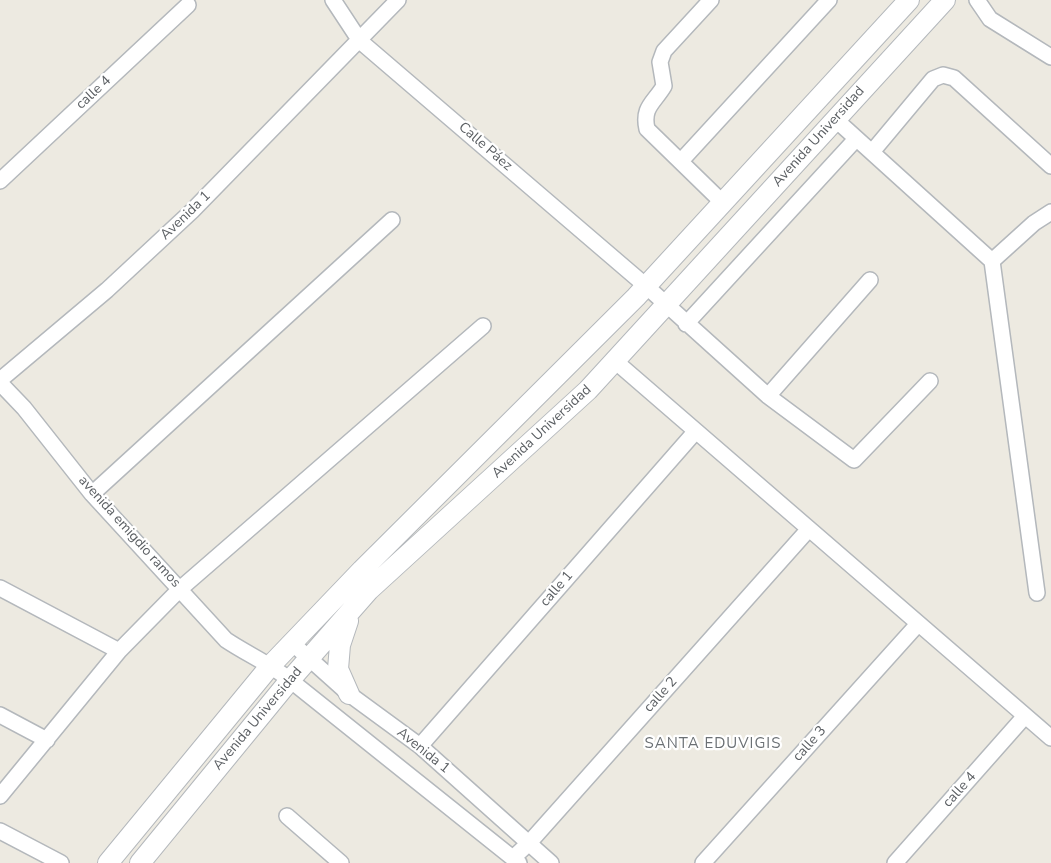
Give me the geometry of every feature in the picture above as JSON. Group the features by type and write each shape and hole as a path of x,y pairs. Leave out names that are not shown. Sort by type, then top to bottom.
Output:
{"street":[{"name":"Calle Páez","path":"333,0 360,41 646,286 768,396 854,460 930,381"},
{"name":"Avenida 1","path":"0,382 107,290 192,211 398,0"},
{"path":"711,0 664,51 660,62 664,86 648,106 644,118 647,129 723,203"},
{"path":"681,161 829,0"},
{"name":"Avenida Universidad","path":"108,863 271,665 646,286 909,0"},
{"name":"Avenida Universidad","path":"140,863 290,680 369,590 588,390 946,0"},
{"path":"977,0 990,19 1051,57"},
{"name":"calle 4","path":"0,181 188,5"},
{"path":"872,152 933,79 943,75 954,78 1051,166"},
{"path":"835,120 992,261 1037,593"},
{"path":"686,324 856,138"},
{"path":"992,261 1034,223 1051,212"},
{"path":"92,494 392,220"},
{"path":"768,396 870,280"},
{"path":"0,796 119,651 180,589 483,326"},
{"path":"615,361 808,530 1051,738"},
{"name":"avenida emigdio ramos","path":"0,382 24,408 92,494 226,640 252,657 271,665"},
{"name":"calle 1","path":"420,746 695,432"},
{"name":"calle 2","path":"516,860 529,843 808,530"},
{"path":"0,588 119,651"},
{"path":"350,694 338,669 340,645 352,611"},
{"name":"calle 3","path":"703,863 918,624"},
{"name":"Avenida 1","path":"292,643 350,694 420,746 551,863"},
{"name":"Avenida 1","path":"271,665 516,860"},
{"path":"0,715 47,740"},
{"name":"calle 4","path":"896,863 1025,716"},
{"path":"287,816 341,863"},
{"path":"0,831 61,863"}],"district":[{"name":"SANTA EDUVIGIS","path":"713,744"}]}
